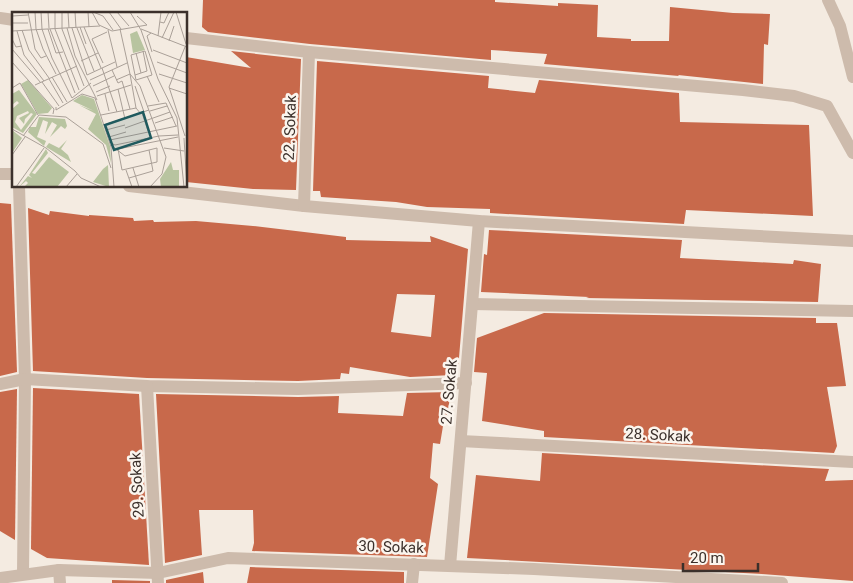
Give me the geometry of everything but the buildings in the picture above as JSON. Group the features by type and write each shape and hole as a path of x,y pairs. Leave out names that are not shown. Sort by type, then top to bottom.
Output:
{"street":[{"path":"828,0 840,26 853,77"},
{"path":"188,38 309,52 657,82 794,96 827,106 853,153"},
{"name":"22. Sokak","path":"304,206 309,52"},
{"path":"19,188 25,378 23,574"},
{"path":"146,188 304,206 479,221 853,241"},
{"name":"27. Sokak","path":"450,566 479,221"},
{"path":"473,304 853,310"},
{"path":"0,384 25,378 148,386 298,389 466,383"},
{"name":"29. Sokak","path":"148,386 158,578"},
{"name":"28. Sokak","path":"461,441 853,462"},
{"name":"30. Sokak","path":"0,578 59,570 158,578 228,558 414,564 782,583"},
{"path":"412,583 414,564"},
{"path":"59,570 60,583"}]}
